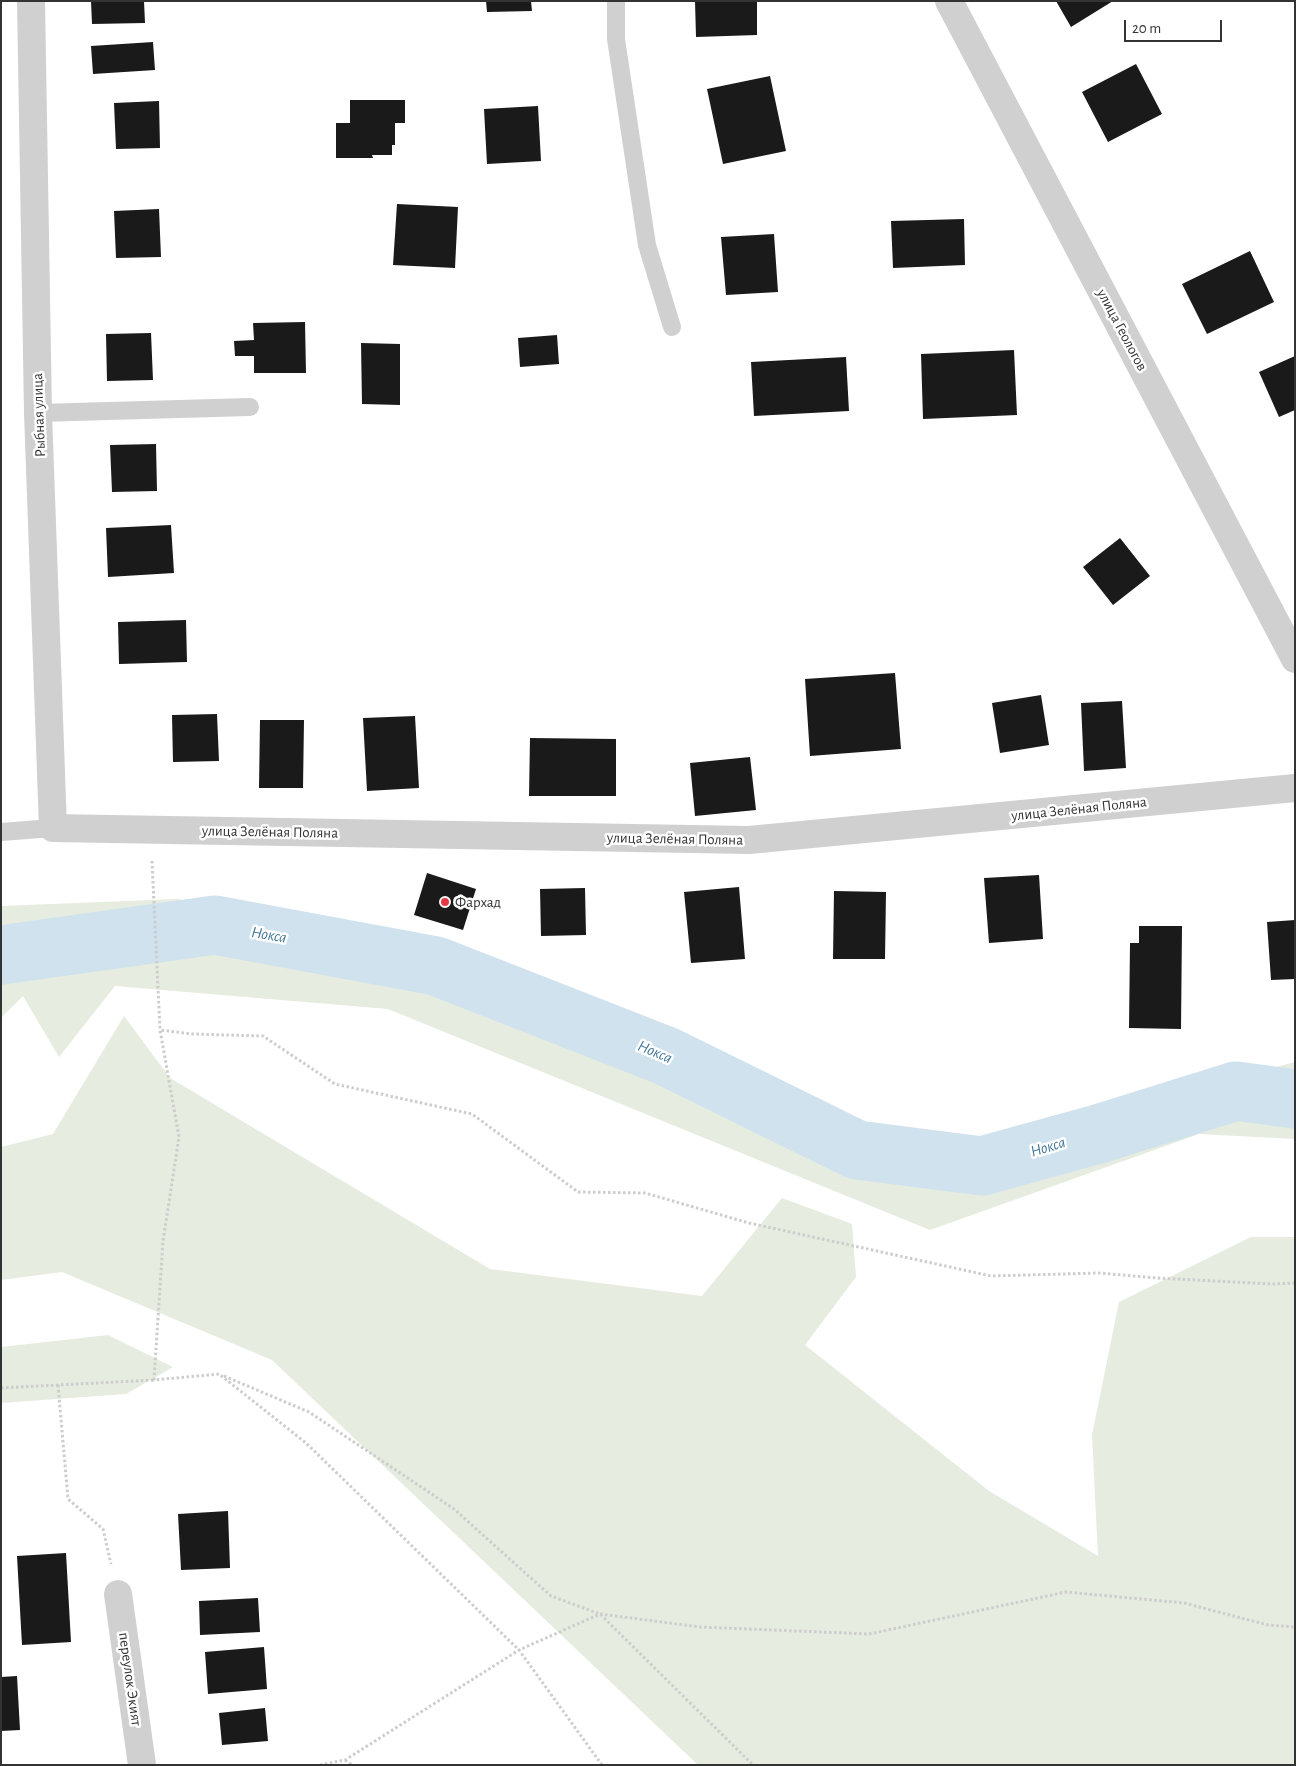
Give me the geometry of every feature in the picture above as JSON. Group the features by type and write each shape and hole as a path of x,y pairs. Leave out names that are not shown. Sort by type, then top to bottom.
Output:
{"street":[{"name":"Рыбная улица","path":"31,1 38,413 53,828"},
{"name":"улица Геологов","path":"949,1 1295,660"},
{"name":"улица Зелёная Поляна","path":"53,828 749,840 1295,788"},
{"name":"переулок Экият","path":"118,1594 142,1765"}],"lane":[{"path":"616,1 616,39 647,244 672,327"},
{"path":"38,413 250,407"},
{"path":"1,832 53,828"}],"path":[{"path":"150,830 159,1028 179,1137 163,1241 154,1380"},
{"path":"159,1028 192,1034 263,1036 335,1084 472,1114 578,1192 645,1193 749,1223 991,1276 1099,1273 1272,1284 1295,1283"},
{"path":"219,1374 306,1443 519,1650 602,1765"},
{"path":"1,1388 154,1380 219,1374 309,1412 454,1509 551,1596 600,1614 700,1627 869,1634 1066,1592 1184,1603 1268,1624 1295,1627"},
{"path":"58,1385 68,1499 103,1529 118,1594"},
{"path":"320,1765 345,1760 519,1650 600,1614"},
{"path":"600,1614 753,1765"},
{"path":"345,1760 352,1765"}],"shaded area":[{"path":"178,899 438,956 682,1048 854,1130 978,1146 1295,1062 1295,1139 1199,1134 930,1230 388,1009 115,986 59,1057 23,996 1,1018 1,906"},
{"path":"124,1016 170,1078 490,1269 702,1296 782,1198 852,1224 856,1277 805,1345 989,1491 1098,1556 1092,1435 1119,1302 1251,1237 1295,1237 1295,1765 698,1765 272,1360 62,1272 1,1280 1,1147 53,1134"},
{"path":"108,1335 173,1367 126,1394 1,1403 1,1347"}],"building":[{"path":"91,1 144,1 145,23 92,24"},
{"path":"486,1 531,1 532,11 487,12"},
{"path":"695,1 757,1 757,35 696,37"},
{"path":"1056,1 1113,1 1071,27"},
{"path":"153,42 155,70 93,74 91,46"},
{"path":"1136,64 1162,114 1108,142 1082,92"},
{"path":"770,76 786,151 723,164 707,89"},
{"path":"350,100 405,100 405,123 395,123 395,145 392,145 392,155 372,155 373,158 336,158 336,123 350,123"},
{"path":"159,101 160,148 116,149 114,103"},
{"path":"538,106 541,161 487,164 484,109"},
{"path":"397,204 458,207 455,268 393,265"},
{"path":"159,209 161,257 116,258 114,211"},
{"path":"964,219 965,265 893,268 891,221"},
{"path":"774,234 778,292 726,295 721,237"},
{"path":"1250,251 1274,302 1207,334 1182,284"},
{"path":"305,322 306,373 254,373 254,356 235,356 234,341 254,340 253,323"},
{"path":"151,333 153,380 107,381 106,334"},
{"path":"557,335 559,364 520,367 518,338"},
{"path":"361,343 400,344 400,405 362,404"},
{"path":"1014,350 1017,415 923,419 921,354"},
{"path":"1295,356 1295,410 1279,417 1259,372"},
{"path":"846,357 849,411 754,416 751,362"},
{"path":"156,444 157,491 112,492 110,445"},
{"path":"171,525 174,573 108,577 106,528"},
{"path":"1120,538 1150,576 1113,605 1083,567"},
{"path":"186,620 187,662 119,664 118,622"},
{"path":"895,673 901,749 810,756 805,679"},
{"path":"1041,695 1049,745 1000,753 992,703"},
{"path":"1122,701 1126,768 1084,771 1081,703"},
{"path":"217,714 219,761 173,762 172,715"},
{"path":"415,716 419,788 367,791 363,718"},
{"path":"260,720 304,720 303,788 259,788"},
{"path":"530,738 616,739 616,796 529,796"},
{"path":"750,757 756,810 695,816 690,763"},
{"name":"Фархад","path":"427,873 476,889 463,930 414,915"},
{"path":"1039,875 1043,939 989,943 984,878"},
{"path":"739,887 745,959 691,963 684,892"},
{"path":"585,888 586,935 541,936 540,889"},
{"path":"834,891 886,892 885,959 833,959"},
{"path":"1295,920 1295,979 1271,980 1267,922"},
{"path":"1139,926 1182,926 1181,1029 1129,1028 1130,943 1139,943"},
{"path":"228,1511 230,1568 181,1570 178,1514"},
{"path":"66,1553 71,1642 22,1645 17,1556"},
{"path":"258,1598 260,1632 200,1635 199,1601"},
{"path":"264,1647 267,1689 208,1694 205,1652"},
{"path":"17,1676 20,1730 1,1731 1,1677"},
{"path":"265,1708 268,1741 222,1745 219,1713"}],"waterway":[{"name":"Нокса","path":"1,955 215,925 436,966 666,1056 857,1150 982,1166 1098,1134 1236,1091 1295,1099"}],"place":[{"name":"Фархад","path":"445,902"}]}
